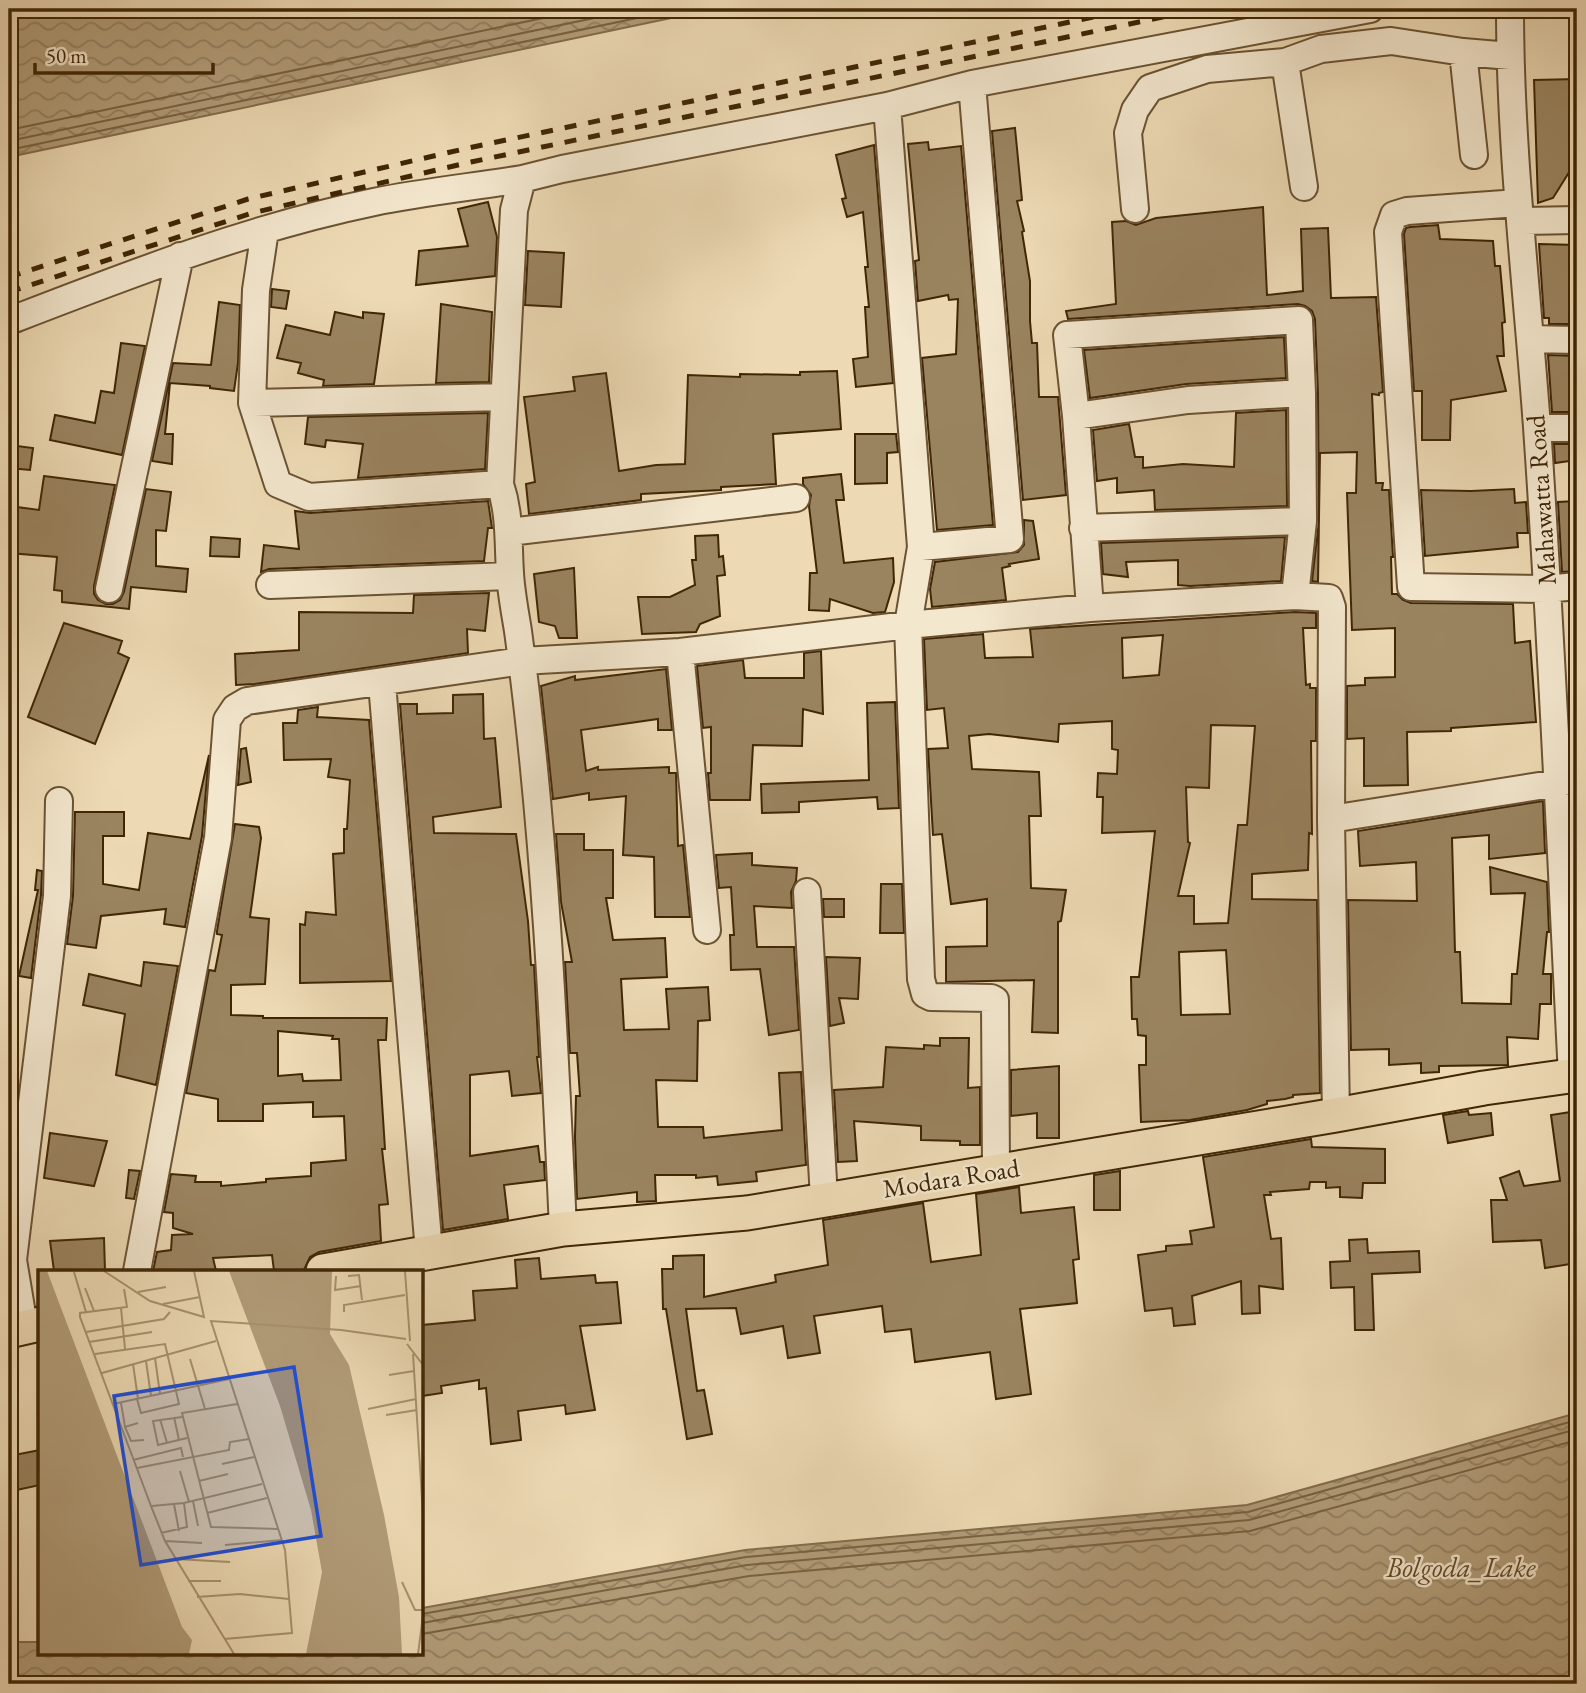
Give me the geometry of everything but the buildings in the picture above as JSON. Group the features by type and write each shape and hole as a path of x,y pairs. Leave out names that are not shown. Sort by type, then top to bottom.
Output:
{"main road":[{"name":"Modara Road","path":"329,1270 563,1229 747,1213 1484,1088 1574,1076"}],"street":[{"path":"9,321 180,256 265,230 374,202 522,179 887,106 972,84 1370,9"},
{"name":"Mahawatta Road","path":"1510,9 1519,212 1537,428 1546,589 1568,781 1574,1076"},
{"path":"1135,209 1128,132 1135,110 1150,88 1207,69 1285,62 1321,49 1391,41 1510,56"},
{"path":"1463,52 1474,155"},
{"path":"1285,62 1304,187"},
{"path":"921,547 1010,540 972,84"},
{"path":"887,106 921,547 908,625 922,988 925,994 931,997 995,1000 996,1171"},
{"path":"522,179 514,210 500,484 508,507 510,576 522,661 544,880 563,1229"},
{"path":"1577,220 1519,212 1407,211 1394,215 1388,232 1411,587 1546,589 1577,586"},
{"path":"265,230 256,290 252,404 278,484 309,497 500,484"},
{"path":"109,589 180,256"},
{"path":"1090,608 1076,416 1067,335 1299,320 1303,521 1295,596"},
{"path":"1530,339 1577,340"},
{"path":"1076,416 1188,400 1302,393"},
{"path":"252,404 504,397"},
{"path":"1537,428 1577,428"},
{"path":"509,532 796,498"},
{"path":"1083,528 1303,521"},
{"path":"270,585 510,576"},
{"path":"137,1270 218,838 227,720 235,708 247,702 522,661 680,652 908,625 1090,608 1325,596 1331,601 1331,819 1336,1115"},
{"path":"680,652 707,930"},
{"path":"382,682 429,1252"},
{"path":"1331,819 1568,781"},
{"path":"24,1327 13,1260 57,896 59,801"},
{"path":"807,892 824,1199"}],"water":[{"path":"9,9 714,9 9,157"},
{"name":"Bolgoda_Lake","path":"1577,1413 1577,1684 9,1684 9,1642 38,1642 38,1654 424,1654 424,1608 745,1550 1247,1505"}],"railway":[{"path":"9,277 248,199 468,148 1132,9"},
{"path":"9,292 252,213 471,162 1201,9"}]}
